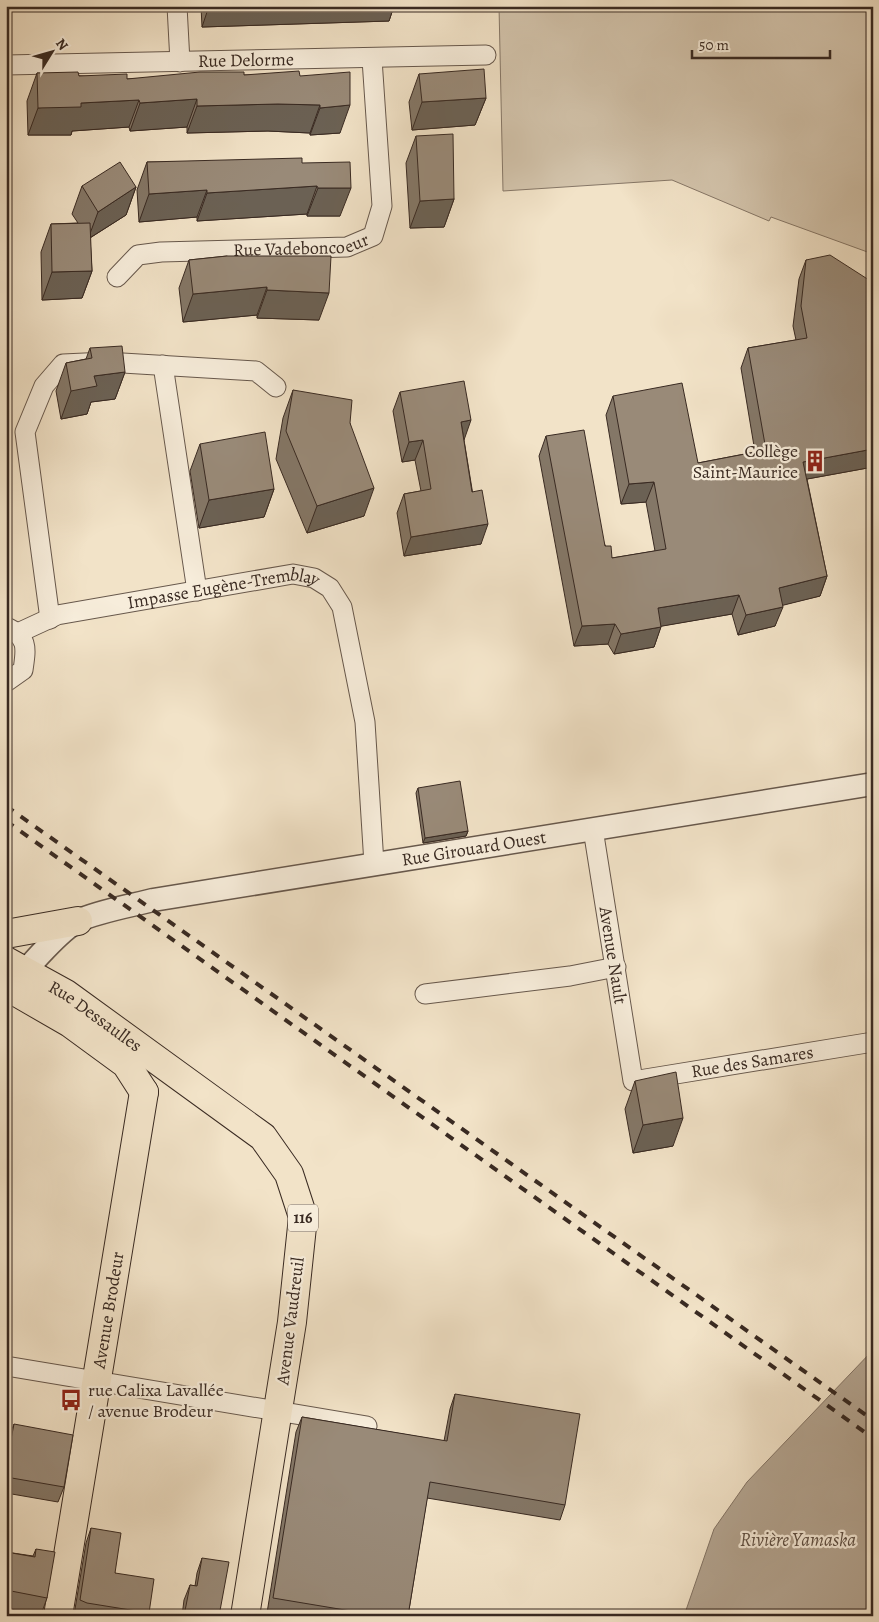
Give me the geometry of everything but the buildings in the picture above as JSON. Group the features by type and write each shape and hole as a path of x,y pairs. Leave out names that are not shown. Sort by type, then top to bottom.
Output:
{"main road":[{"path":"6,934 78,921"},
{"name":"Rue Dessaulles","path":"11,981 66,994 180,1077"},
{"name":"Rue Dessaulles","path":"11,981 126,1064 144,1092"},
{"path":"144,1092 160,1081 180,1077"},
{"name":"Avenue Vaudreuil","path":"180,1077 262,1137 289,1174 303,1217 292,1322 245,1616"},
{"name":"Avenue Brodeur","path":"58,1616 144,1092"}],"street":[{"path":"177,6 180,62"},
{"name":"Rue Delorme","path":"6,65 372,59 486,55"},
{"name":"Rue Vadeboncoeur","path":"117,277 138,255 161,252 347,247 373,236 382,206 372,59"},
{"path":"50,619 25,432 44,386 63,364 106,362 256,371 276,387"},
{"path":"163,365 197,591"},
{"name":"Impasse Eugène-Tremblay","path":"6,682 23,670 26,648 12,630 50,619 57,615 293,574 314,578 330,588 342,607 365,722 374,864"},
{"name":"Rue Girouard Ouest","path":"78,921 154,900 873,784"},
{"name":"Avenue Nault","path":"593,829 633,1081"},
{"path":"11,981 78,921"},
{"path":"425,994 570,976 616,967"},
{"name":"Rue des Samares","path":"633,1081 873,1042"},
{"path":"6,1366 368,1426"}],"shaded area":[{"path":"499,6 873,6 873,254 771,217 769,221 672,180 503,191"}],"water":[{"name":"Rivière Yamaska","path":"873,1350 873,1616 684,1616 714,1529 747,1482"}],"railway":[{"path":"6,806 873,1420"},
{"path":"6,821 873,1438"}],"place":[{"name":"Collège Saint-Maurice","path":"815,461"},
{"name":"rue Calixa Lavallée / avenue Brodeur","path":"71,1400"}]}
